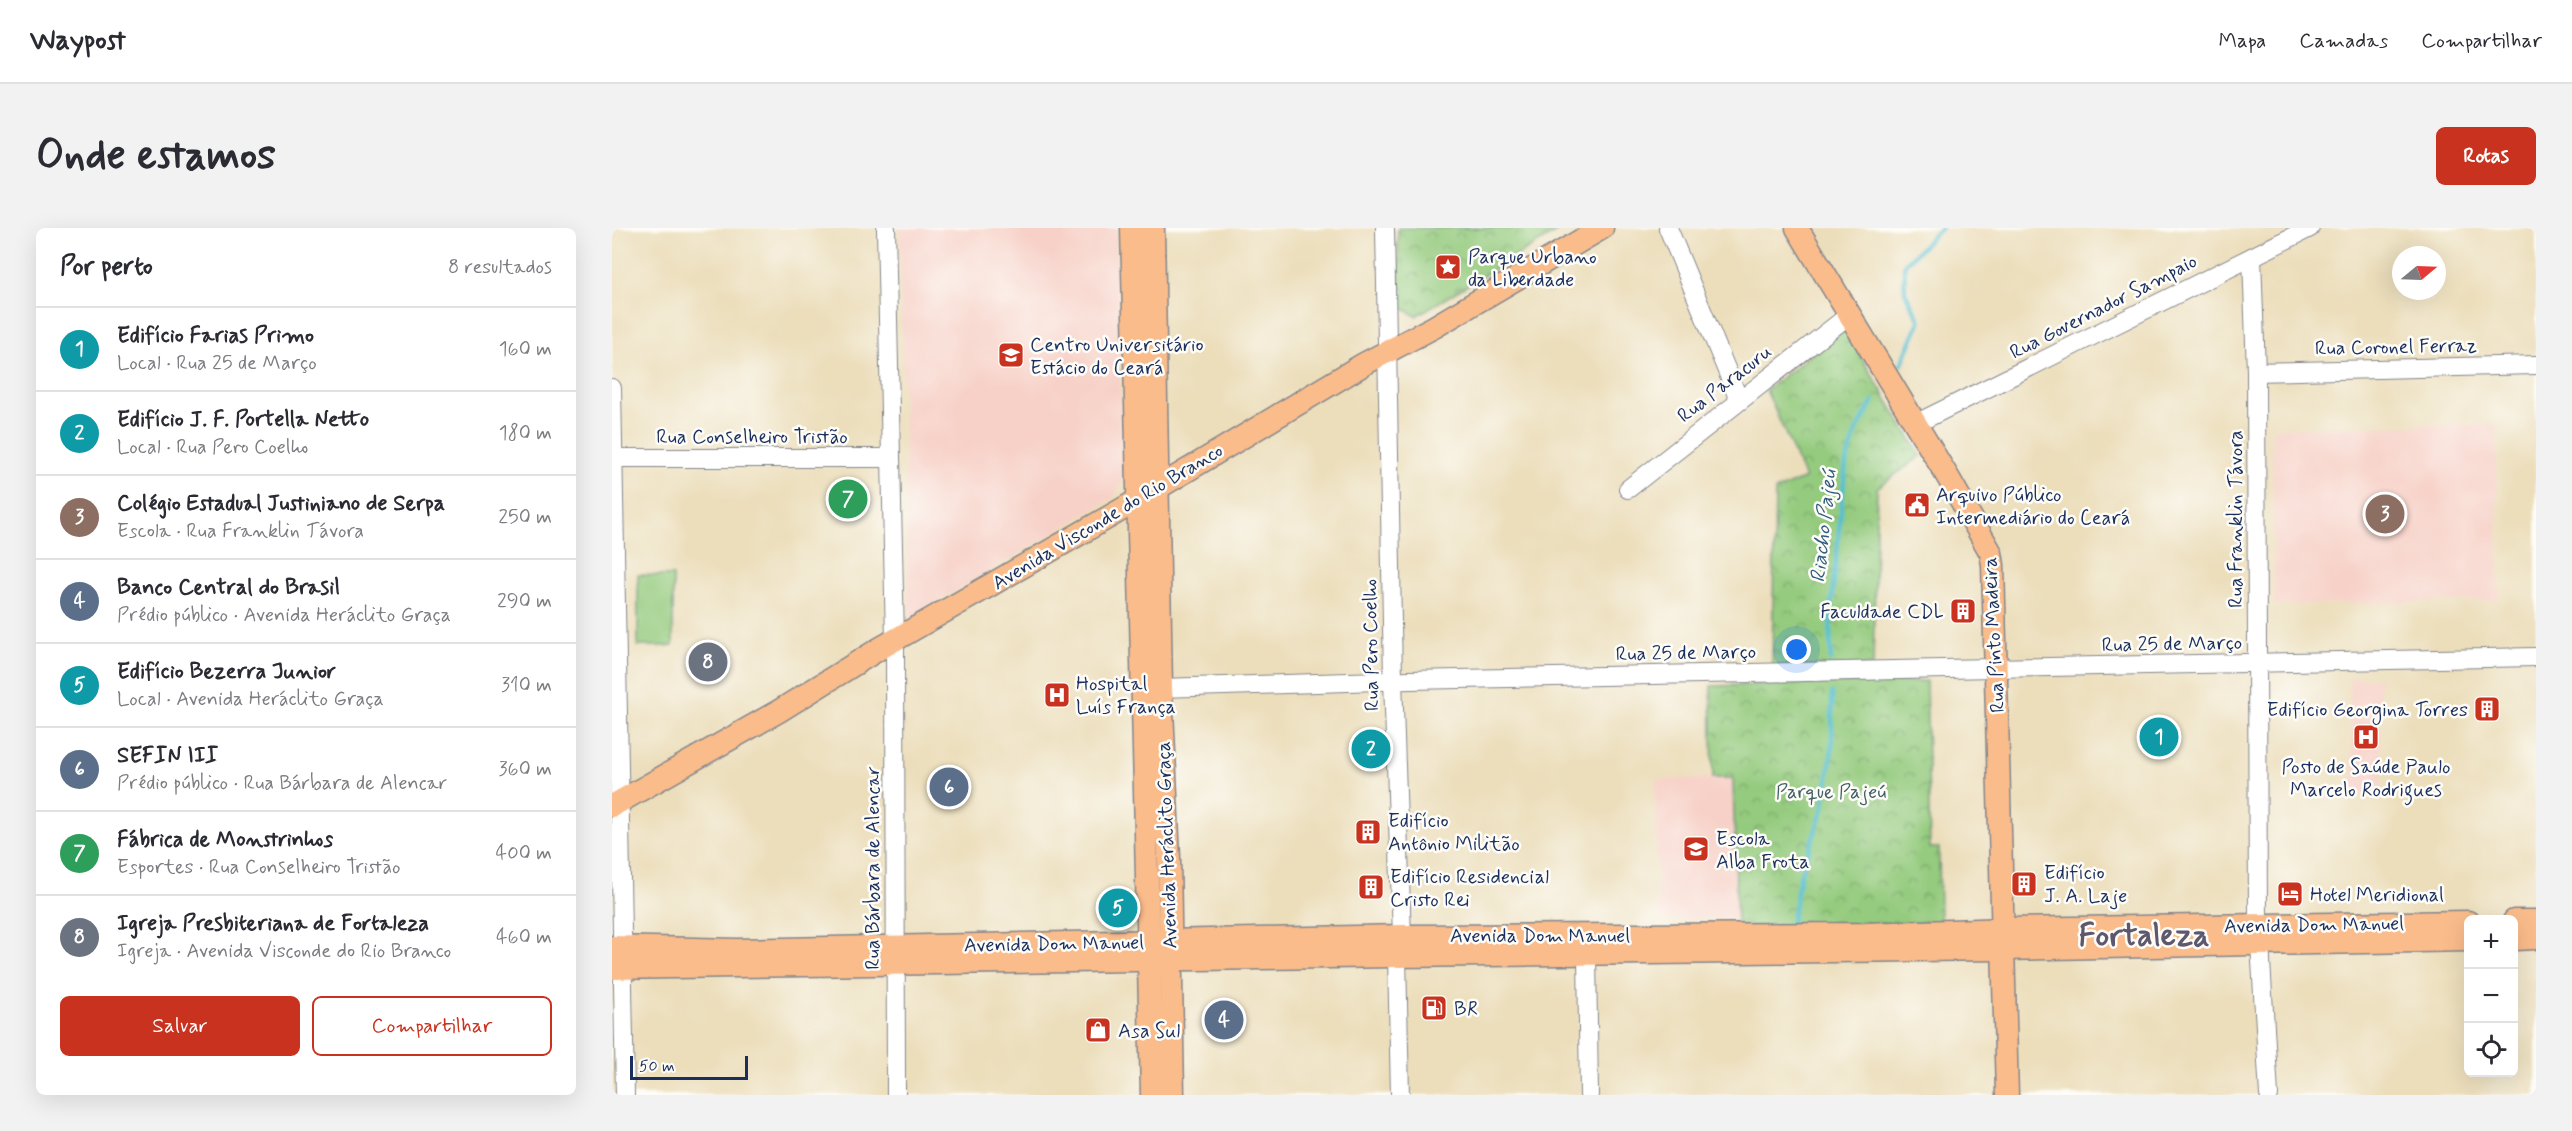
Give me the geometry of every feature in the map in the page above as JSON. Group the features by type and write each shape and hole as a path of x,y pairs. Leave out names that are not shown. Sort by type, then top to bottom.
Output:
{"main road":[{"name":"Avenida Heráclito Graça","path":"1132,228 1137,500 1160,951 1173,1095"},
{"name":"Avenida Heráclito Graça","path":"1152,1095 1160,951 1161,688 1153,228"},
{"name":"Avenida Visconde do Rio Branco","path":"616,803 779,711 895,640 1602,228"},
{"name":"Rua Pinto Madeira","path":"1797,228 1991,554 2007,1095"},
{"path":"2518,921 2536,921"},
{"name":"Avenida Dom Manuel","path":"1399,946 1587,955 2002,939 2259,934 2464,922"},
{"name":"Avenida Dom Manuel","path":"617,958 737,950 895,955 1399,946 1866,934 2002,939"},
{"name":"Avenida Dom Manuel","path":"2259,934 2464,940"},
{"path":"2518,939 2536,938"}],"street":[{"name":"Rua Bárbara de Alencar","path":"886,228 895,640 896,1095"},
{"name":"Rua Pero Coelho","path":"1385,228 1400,1095"},
{"path":"1668,228 1739,400"},
{"name":"Rua Governador Sampaio","path":"1915,424 2310,228"},
{"name":"Rua Franklin Távora","path":"2252,257 2256,372 2259,934 2269,1095"},
{"name":"Rua Paracuru","path":"1628,489 1849,315"},
{"name":"Rua Coronel Ferraz","path":"2256,372 2536,365"},
{"path":"612,388 617,958 625,1095"},
{"name":"Rua Conselheiro Tristão","path":"613,458 891,459"},
{"name":"Rua 25 de Março","path":"1161,688 1393,680 1995,670 2536,657"},
{"path":"1587,955 1589,1095"}],"shaded area":[{"name":"Centro Universitário Estácio do Ceará","path":"899,228 1116,228 1123,482 1113,498 909,619"},
{"path":"2496,424 2499,600 2274,605 2272,428"},
{"name":"Posto de Saúde Paulo Marcelo Rodrigues","path":"2379,678 2382,794 2353,796 2349,679"},
{"name":"Escola Alba Frota","path":"1733,777 1737,918 1658,919 1655,780"}],"green space":[{"name":"Parque Urbano da Liberdade","path":"1398,228 1563,228 1416,316 1399,306"},
{"path":"1844,329 1921,456 1877,488 1873,666 1772,666 1775,491 1805,478 1766,390"},
{"path":"638,575 673,576 673,646 638,646"},
{"name":"Parque Pajeú","path":"1926,681 1930,848 1939,848 1940,922 1737,927 1733,778 1713,778 1711,686"}],"waterway":[{"name":"Riacho Pajeú","path":"1901,365 1920,321 1905,292 1904,265 1941,228"},
{"name":"Riacho Pajeú","path":"1831,660 1830,618 1846,463 1856,432 1873,401"},
{"name":"Riacho Pajeú","path":"1791,925 1800,876 1824,806 1832,749 1832,693"}],"place":[{"name":"Parque Urbano da Liberdade","path":"1448,267"},
{"name":"Centro Universitário Estácio do Ceará","path":"1011,355"},
{"name":"Fábrica de Monstrinhos","path":"848,499"},
{"name":"Arquivo Público Intermediário do Ceará","path":"1917,505"},
{"name":"Colégio Estadual Justiniano de Serpa","path":"2385,514"},
{"name":"Faculdade CDL","path":"1963,611"},
{"name":"Igreja Presbiteriana de Fortaleza","path":"708,662"},
{"name":"Hospital Luís França","path":"1057,695"},
{"name":"Edifício Georgina Torres","path":"2487,709"},
{"name":"Edifício Farias Primo","path":"2159,737"},
{"name":"Posto de Saúde Paulo Marcelo Rodrigues","path":"2366,737"},
{"name":"Edifício J. F. Portella Netto","path":"1371,749"},
{"name":"SEFIN III","path":"949,787"},
{"name":"Edifício Antônio Militão","path":"1368,832"},
{"name":"Escola Alba Frota","path":"1696,849"},
{"name":"Edifício J. A. Laje","path":"2024,884"},
{"name":"Edifício Residencial Cristo Rei","path":"1371,887"},
{"name":"Hotel Meridional","path":"2290,894"},
{"name":"Edifício Bezerra Junior","path":"1118,908"},
{"name":"BR","path":"1434,1008"},
{"name":"Banco Central do Brasil","path":"1224,1020"},
{"name":"Asa Sul","path":"1098,1030"}],"district":[{"name":"Fortaleza","path":"2144,934"}]}
